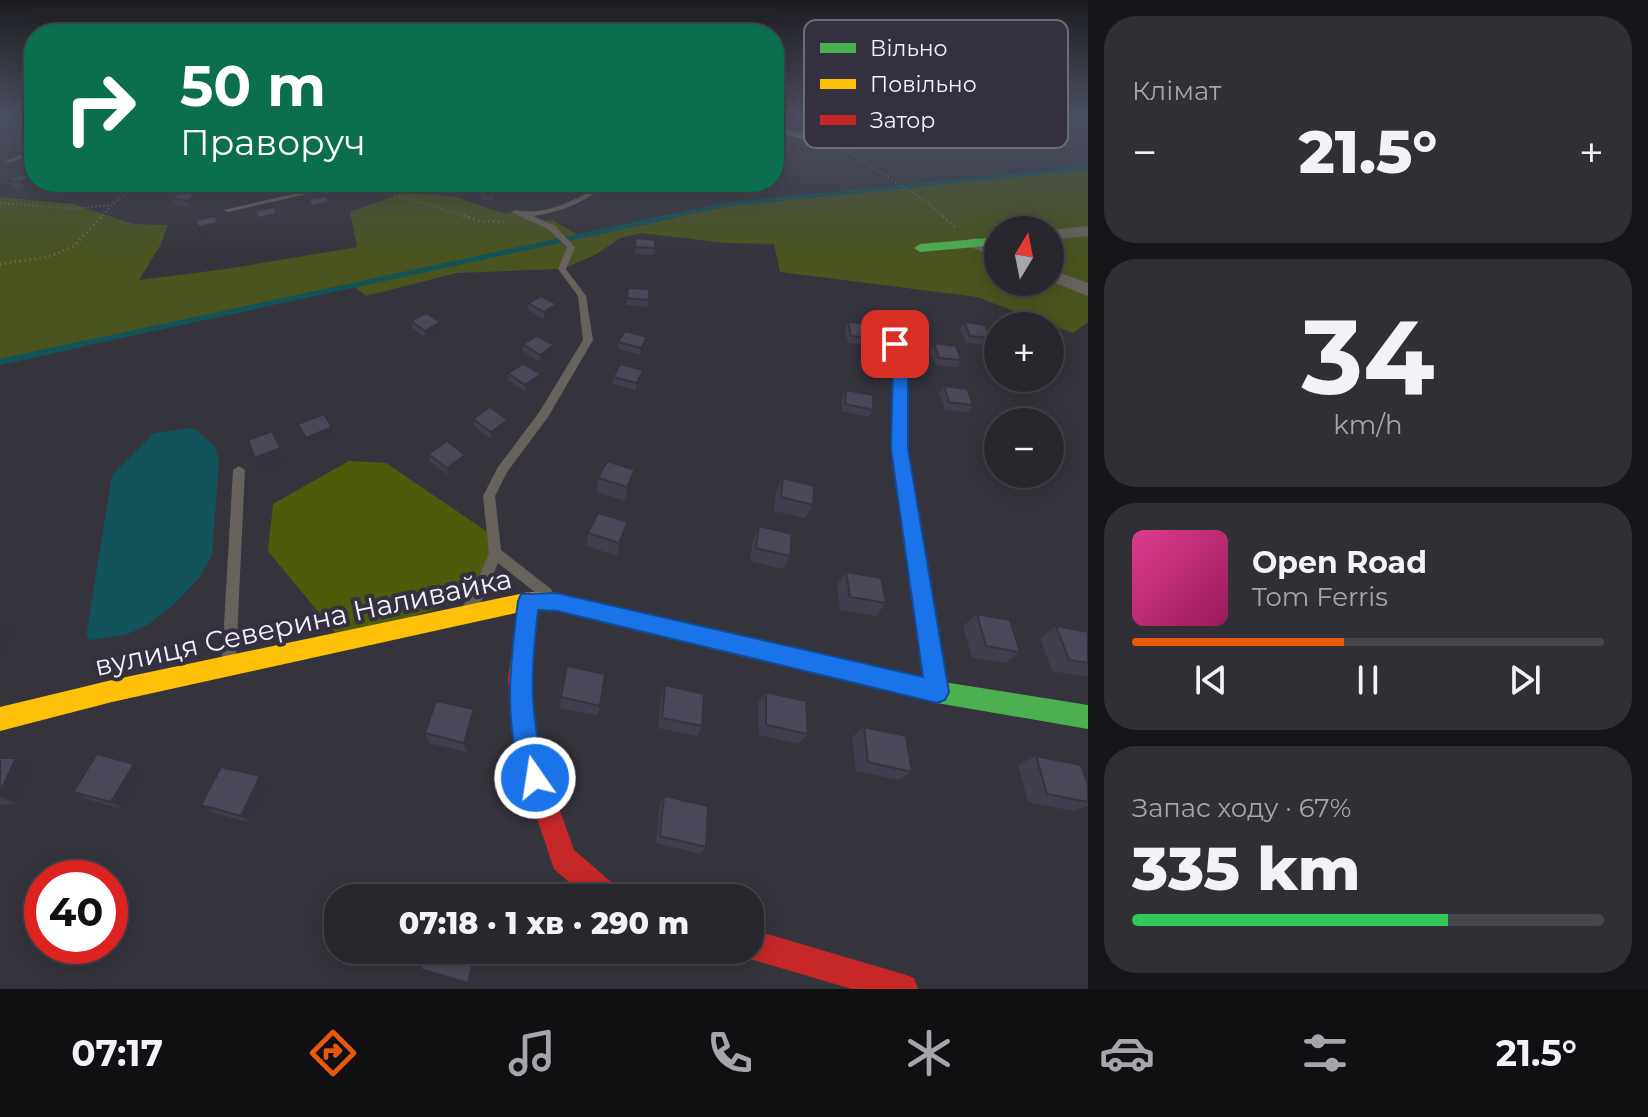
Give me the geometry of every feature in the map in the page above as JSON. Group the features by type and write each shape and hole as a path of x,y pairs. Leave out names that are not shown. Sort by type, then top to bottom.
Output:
{"street":[{"path":"1064,234 1088,231"},
{"path":"920,248 984,242"},
{"path":"976,243 984,246"},
{"path":"1064,280 1088,290"},
{"path":"529,601 519,678 528,755 564,859 592,884"},
{"name":"вулиця Северина Наливайка","path":"0,719 529,601 557,602 937,692 1088,717"},
{"path":"764,948 903,989"}],"lane":[{"path":"228,210 310,192"},
{"path":"527,216 567,205 592,192"},
{"path":"462,615 478,594 495,553 489,496 502,470 544,414 588,340 582,296 562,269 571,247 551,227 515,212"},
{"path":"895,344 901,365 900,449 937,692"},
{"path":"229,666 239,470"},
{"path":"495,553 557,602"}],"path":[{"path":"870,163 976,243"},
{"path":"0,203 97,209 113,204 132,192"},
{"path":"388,192 480,221 515,222 527,216"},
{"path":"0,264 35,260 74,246 113,204"}],"green space":[{"path":"1088,168 1088,322 1073,333 1064,330 1064,312 1017,312 977,297 780,272 774,244 727,243 641,233 620,238 597,254 562,269 457,273 366,296 354,286 0,362 0,197 73,204 133,224 168,225 160,246 139,280 357,247 350,212 406,192 456,197 505,214 515,212 539,221 552,220 578,235 773,198"},
{"path":"349,461 386,463 492,535 495,553 478,594 342,641 268,551 273,504"}],"water":[{"path":"193,428 215,446 219,462 212,555 200,577 148,625 125,635 92,640 86,637 112,475 154,433"}],"building":[{"path":"20,174 24,174 21,182 8,181"},
{"path":"180,192 196,194 187,201 171,198"},
{"path":"326,196 330,202 312,206 308,199"},
{"path":"274,207 277,214 258,218 255,211"},
{"path":"215,216 218,223 198,227 196,220"},
{"path":"636,238 655,240 655,248 635,247"},
{"path":"628,288 649,289 649,300 627,298"},
{"path":"541,296 557,304 544,312 528,303"},
{"path":"426,313 440,322 425,331 411,321"},
{"path":"848,322 869,324 872,338 851,336"},
{"path":"964,322 984,325 984,337 970,336"},
{"path":"625,331 647,337 641,348 618,342"},
{"path":"537,336 554,345 540,355 523,344"},
{"path":"934,343 956,346 961,360 939,358"},
{"path":"523,364 541,374 525,385 508,373"},
{"path":"620,364 643,370 637,383 613,377"},
{"path":"944,386 967,389 973,405 949,402"},
{"path":"846,390 873,395 873,410 845,404"},
{"path":"490,407 508,420 491,432 473,419"},
{"path":"324,414 332,427 306,438 298,424"},
{"path":"272,431 280,448 255,458 248,440"},
{"path":"447,441 465,455 447,468 428,454"},
{"path":"607,461 635,470 627,487 598,478"},
{"path":"783,478 814,486 813,505 781,497"},
{"path":"598,513 628,522 619,543 588,533"},
{"path":"759,526 792,534 790,556 756,548"},
{"path":"846,572 881,578 886,603 850,597"},
{"path":"977,614 1010,620 1020,652 986,646"},
{"path":"1056,626 1088,632 1088,663 1069,660"},
{"path":"567,666 605,674 600,706 561,697"},
{"path":"665,685 704,694 702,726 662,718"},
{"path":"766,692 806,701 808,734 766,725"},
{"path":"436,701 474,709 464,743 425,733"},
{"path":"864,727 906,736 912,772 868,762"},
{"path":"97,754 134,764 111,802 73,792"},
{"path":"1036,756 1081,765 1088,786 1088,802 1047,794"},
{"path":"0,758 16,758 0,792"},
{"path":"221,767 260,776 241,816 201,805"},
{"path":"664,796 708,806 706,847 660,836"},
{"path":"421,964 473,964 468,983 420,969"}],"waterway":[{"path":"664,218 723,205 1088,168"},
{"path":"73,346 673,216"},
{"path":"0,362 82,344"}],"traffic: fast":[{"path":"920,248 984,242"},
{"path":"645,623 937,692 1088,717"}],"traffic: slow":[{"path":"0,719 112,691 529,601 557,602 645,623"}],"traffic: jam":[{"path":"529,601 519,678 528,755 564,859 592,884"},
{"path":"764,948 903,989"}],"route":[{"path":"535,778 528,755 519,678 529,601 557,602 937,692 900,449 901,365 895,344"}]}
